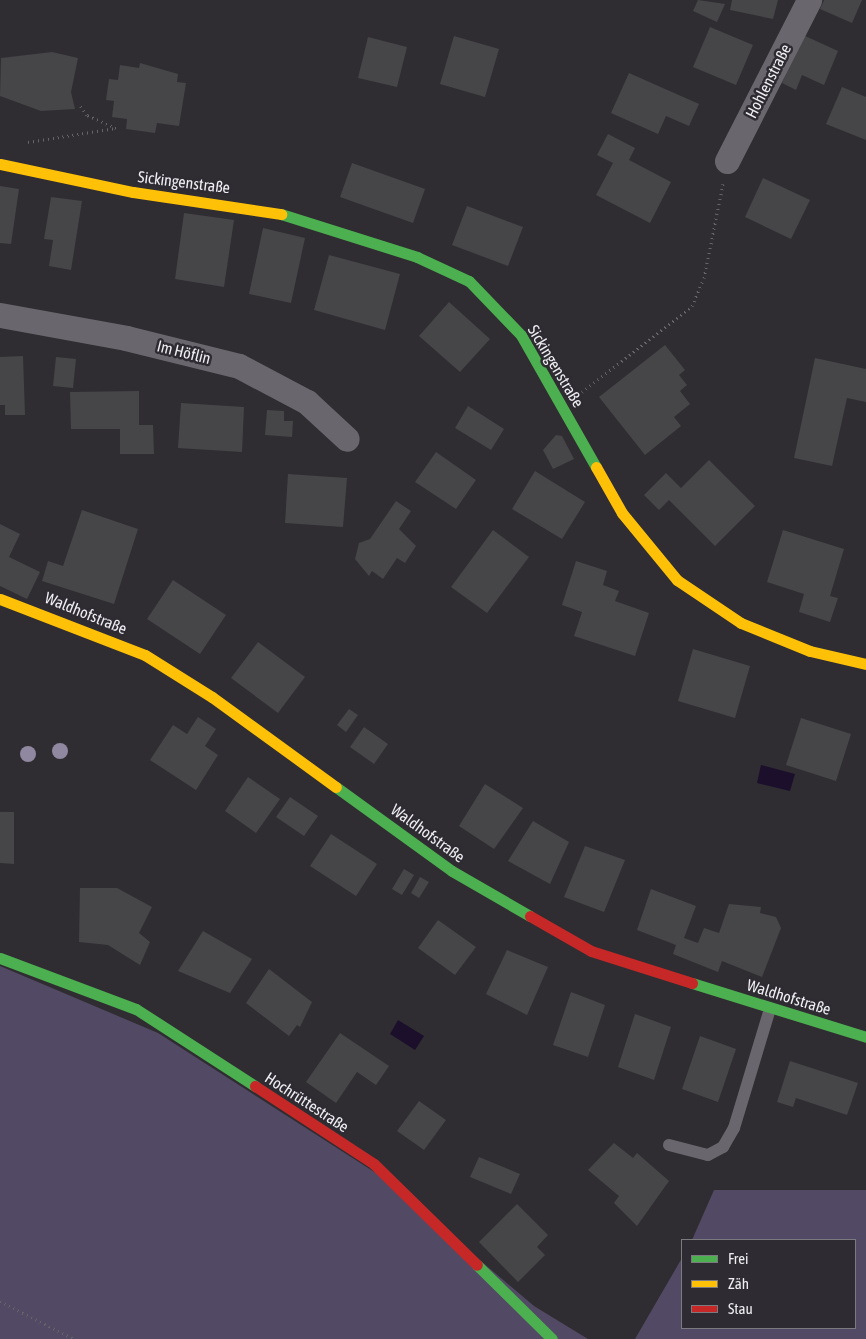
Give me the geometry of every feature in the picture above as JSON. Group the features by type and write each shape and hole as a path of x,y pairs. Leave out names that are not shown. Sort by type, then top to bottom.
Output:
{"street":[{"name":"Hohlenstraße","path":"727,161 809,0"},
{"name":"Sickingenstraße","path":"0,164 133,192 256,208 380,244 469,281 521,335 622,513 677,580 741,623 810,651 866,664"},
{"name":"Im Höflin","path":"0,315 126,338 239,366 307,402 347,439"},
{"name":"Waldhofstraße","path":"0,599 145,655 212,696 452,871 518,912 591,951 770,1009 866,1037"},
{"name":"Hochrüttestraße","path":"0,958 136,1009 374,1164 552,1339"}],"lane":[{"path":"669,1145 708,1156 723,1146 734,1128 770,1009"}],"path":[{"path":"19,142 116,128 87,115 80,105"},
{"path":"594,384 692,306 704,278 727,161"},
{"path":"0,1301 74,1339"}],"shaded area":[{"path":"761,765 795,774 790,791 757,783"},
{"path":"0,966 158,1033 379,1175 534,1306 588,1339 0,1339"},
{"path":"398,1020 424,1036 415,1050 390,1034"},
{"path":"714,1190 866,1190 866,1339 635,1339 681,1260 681,1329 856,1329 856,1239 692,1239"}],"building":[{"path":"698,0 725,4 717,22 693,11"},
{"path":"732,0 778,0 773,19 730,10"},
{"path":"824,0 862,0 852,23 820,9"},
{"path":"710,27 753,45 736,85 693,67"},
{"path":"803,35 838,51 824,85 802,75 796,90 782,83"},
{"path":"454,36 499,49 485,97 440,84"},
{"path":"368,37 407,47 397,87 358,78"},
{"path":"52,52 78,58 71,92 75,109 41,111 0,96 1,58"},
{"path":"140,63 178,74 177,82 186,83 179,126 157,123 155,133 126,129 127,119 112,117 114,101 106,100 109,79 118,80 120,65 139,68"},
{"path":"629,73 699,104 689,126 666,116 658,134 611,113"},
{"path":"842,87 866,97 866,140 826,124"},
{"path":"608,134 635,148 629,160 671,182 650,223 596,195 613,163 597,155"},
{"path":"352,163 425,189 413,223 340,197"},
{"path":"763,178 810,200 791,239 745,217"},
{"path":"0,186 19,189 11,244 0,243"},
{"path":"51,197 82,201 71,270 49,266 53,240 44,239"},
{"path":"467,206 523,227 508,266 452,245"},
{"path":"184,213 234,220 224,287 175,279"},
{"path":"263,228 305,238 291,303 249,294"},
{"path":"329,255 400,274 385,330 314,310"},
{"path":"449,302 490,339 460,372 419,336"},
{"path":"665,345 685,370 679,375 687,385 680,391 690,404 674,417 681,426 645,455 599,397"},
{"path":"23,356 25,415 5,415 5,405 0,405 0,357"},
{"path":"56,357 76,359 73,388 53,386"},
{"path":"815,358 866,369 866,402 847,398 832,466 794,458"},
{"path":"139,391 139,425 153,425 154,454 120,454 120,429 71,429 70,392"},
{"path":"181,403 244,407 242,452 178,448"},
{"path":"468,406 504,429 491,450 455,428"},
{"path":"267,410 284,411 284,421 293,421 292,437 265,435"},
{"path":"556,435 562,436 574,459 553,469 543,450"},
{"path":"436,452 476,480 456,509 415,482"},
{"path":"709,460 755,506 715,546 669,500 659,510 644,495 666,473 681,488"},
{"path":"535,471 585,502 562,539 512,509"},
{"path":"288,474 347,478 343,527 285,523"},
{"path":"396,501 411,511 399,529 416,546 405,563 397,558 383,579 372,571 369,576 355,559 359,543 370,539"},
{"path":"82,510 138,529 114,604 42,581 48,561 63,566"},
{"path":"0,524 20,534 9,557 40,572 27,599 0,586"},
{"path":"493,530 529,557 487,613 451,587"},
{"path":"783,530 844,549 830,596 838,598 830,622 799,612 804,594 767,582"},
{"path":"576,561 607,571 603,585 619,591 615,601 649,613 635,656 574,636 582,612 562,605"},
{"path":"173,580 226,615 200,654 147,619"},
{"path":"258,642 305,677 278,713 231,678"},
{"path":"693,649 750,666 735,718 678,701"},
{"path":"349,709 358,715 346,732 337,725"},
{"path":"198,717 216,729 205,746 218,755 196,790 150,760 173,725 187,734"},
{"path":"801,718 851,734 836,781 786,765"},
{"path":"364,727 388,744 374,764 350,747"},
{"path":"248,777 280,799 256,833 225,811"},
{"path":"485,784 523,808 494,849 459,826"},
{"path":"290,797 318,816 304,836 276,817"},
{"path":"0,812 14,812 14,864 0,863"},
{"path":"533,821 569,842 550,884 508,861"},
{"path":"331,834 377,864 356,896 310,866"},
{"path":"585,846 625,860 604,912 564,897"},
{"path":"404,869 414,875 402,895 392,889"},
{"path":"420,877 429,882 419,898 411,893"},
{"path":"80,888 117,888 152,907 139,933 150,942 140,965 108,945 79,942"},
{"path":"651,889 696,906 684,938 698,943 704,928 719,933 729,904 761,907 760,913 776,917 781,928 762,977 722,961 718,972 673,954 676,945 637,930"},
{"path":"438,920 476,947 455,975 418,948"},
{"path":"203,931 252,959 230,993 178,971"},
{"path":"507,950 548,967 527,1015 486,994"},
{"path":"269,969 312,1002 300,1027 297,1025 289,1036 246,1003"},
{"path":"571,992 605,1005 588,1057 553,1045"},
{"path":"635,1014 671,1027 654,1080 618,1067"},
{"path":"340,1033 389,1066 376,1085 357,1072 336,1103 306,1082"},
{"path":"700,1036 736,1049 718,1102 682,1089"},
{"path":"790,1061 858,1083 847,1115 796,1098 793,1107 777,1102"},
{"path":"419,1101 446,1120 424,1150 397,1131"},
{"path":"614,1143 633,1158 637,1153 669,1181 637,1226 614,1203 619,1196 588,1170"},
{"path":"479,1157 520,1174 511,1194 470,1177"},
{"path":"517,1204 548,1235 537,1247 545,1255 518,1282 479,1242"}],"traffic: fast":[{"path":"281,214 417,257 469,281 521,335 596,467"},
{"path":"336,787 452,871 530,916"},
{"path":"0,958 136,1009 255,1086"},
{"path":"692,983 866,1037"},
{"path":"477,1265 552,1339"}],"traffic: slow":[{"path":"0,164 133,192 281,214"},
{"path":"596,467 622,513 677,580 741,623 810,651 866,664"},
{"path":"0,599 145,655 212,697 336,787"}],"traffic: jam":[{"path":"530,916 591,951 692,983"},
{"path":"255,1086 374,1164 477,1265"}]}
